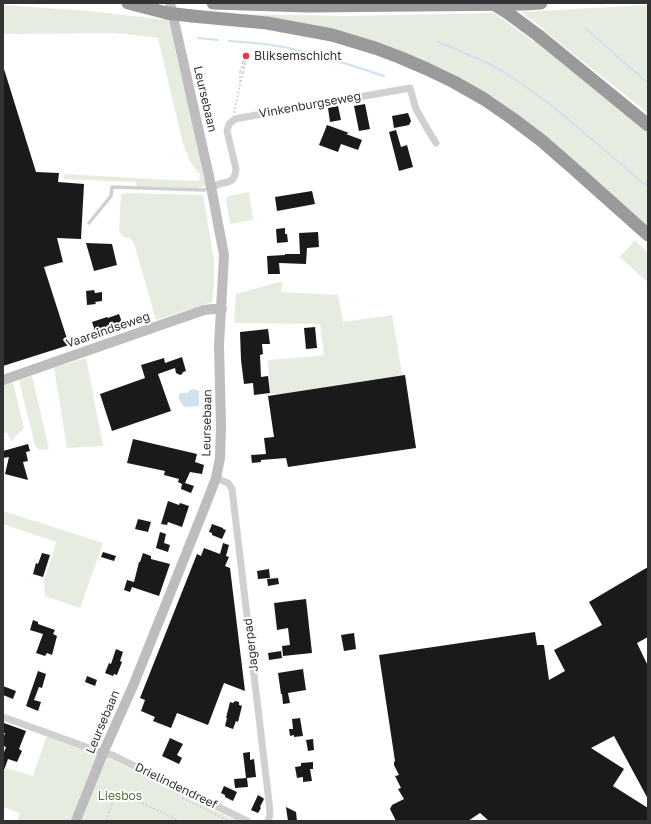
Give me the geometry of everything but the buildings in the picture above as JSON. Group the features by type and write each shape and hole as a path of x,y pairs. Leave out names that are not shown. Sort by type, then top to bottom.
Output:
{"highway":[{"path":"128,3 168,8 192,16 291,26 326,33 374,48 427,68 484,99 513,119 568,163 648,235"},
{"path":"213,3 307,6 541,3"},
{"path":"492,3 539,36 648,125"}],"street":[{"name":"Leursebaan","path":"76,821 133,686 216,478 220,458 221,426 219,345 224,255 212,188 168,8"},
{"name":"Vinkenburgseweg","path":"232,121 240,118 410,88 416,109 436,143"},
{"path":"212,188 232,180 235,175 236,169 227,131 229,124 232,121"},
{"name":"Vaareindseweg","path":"3,380 204,310 222,309"},
{"name":"Jagerpad","path":"216,478 228,483 232,489 269,802 270,815 268,821"},
{"name":"Drielindendreef","path":"3,717 112,755 247,821"}],"lane":[{"path":"89,223 111,196 112,187 203,190 212,188"}],"path":[{"path":"232,121 246,56"},
{"path":"106,821 117,792 179,821"}],"green space":[{"path":"3,5 89,11 168,20 207,184 197,188 137,186 136,182 64,179 64,174 199,181 200,173 198,173 190,161 183,144 158,38 111,33 3,34"},
{"path":"648,5 648,113 521,12"},
{"path":"494,13 534,42 536,40 648,132 648,228 457,78 238,14 349,16"},
{"path":"249,192 253,220 230,224 226,200 228,196"},
{"path":"121,194 203,195 214,261 212,302 156,320 134,243 130,238 124,237 119,232"},
{"path":"635,240 648,253 648,283 620,257"},
{"path":"283,281 281,292 338,295 343,322 392,315 403,379 270,394 268,360 324,355 320,324 234,323 236,294"},
{"path":"86,358 103,446 67,448 54,368"},
{"path":"32,376 49,449 39,450 35,445 19,380"},
{"path":"13,382 24,428 11,441 7,432 3,434 3,385"},
{"path":"3,511 103,543 80,608 45,596 44,579 56,542 3,524"},
{"path":"47,735 97,755 73,821 17,821 20,813 3,807 3,776 6,768 33,776"},
{"name":"Liesbos","path":"106,757 238,821 82,821"}],"water":[{"path":"193,389 199,391 199,406 184,407 178,398 179,395 181,393 188,393"}],"waterway":[{"path":"585,28 648,83"},
{"path":"198,38 218,40"},
{"path":"229,41 266,44 289,48 384,76"},
{"path":"438,42 481,60 504,72 529,89 555,108 648,187"}],"place":[{"name":"Bliksemschicht","path":"246,56"}]}
